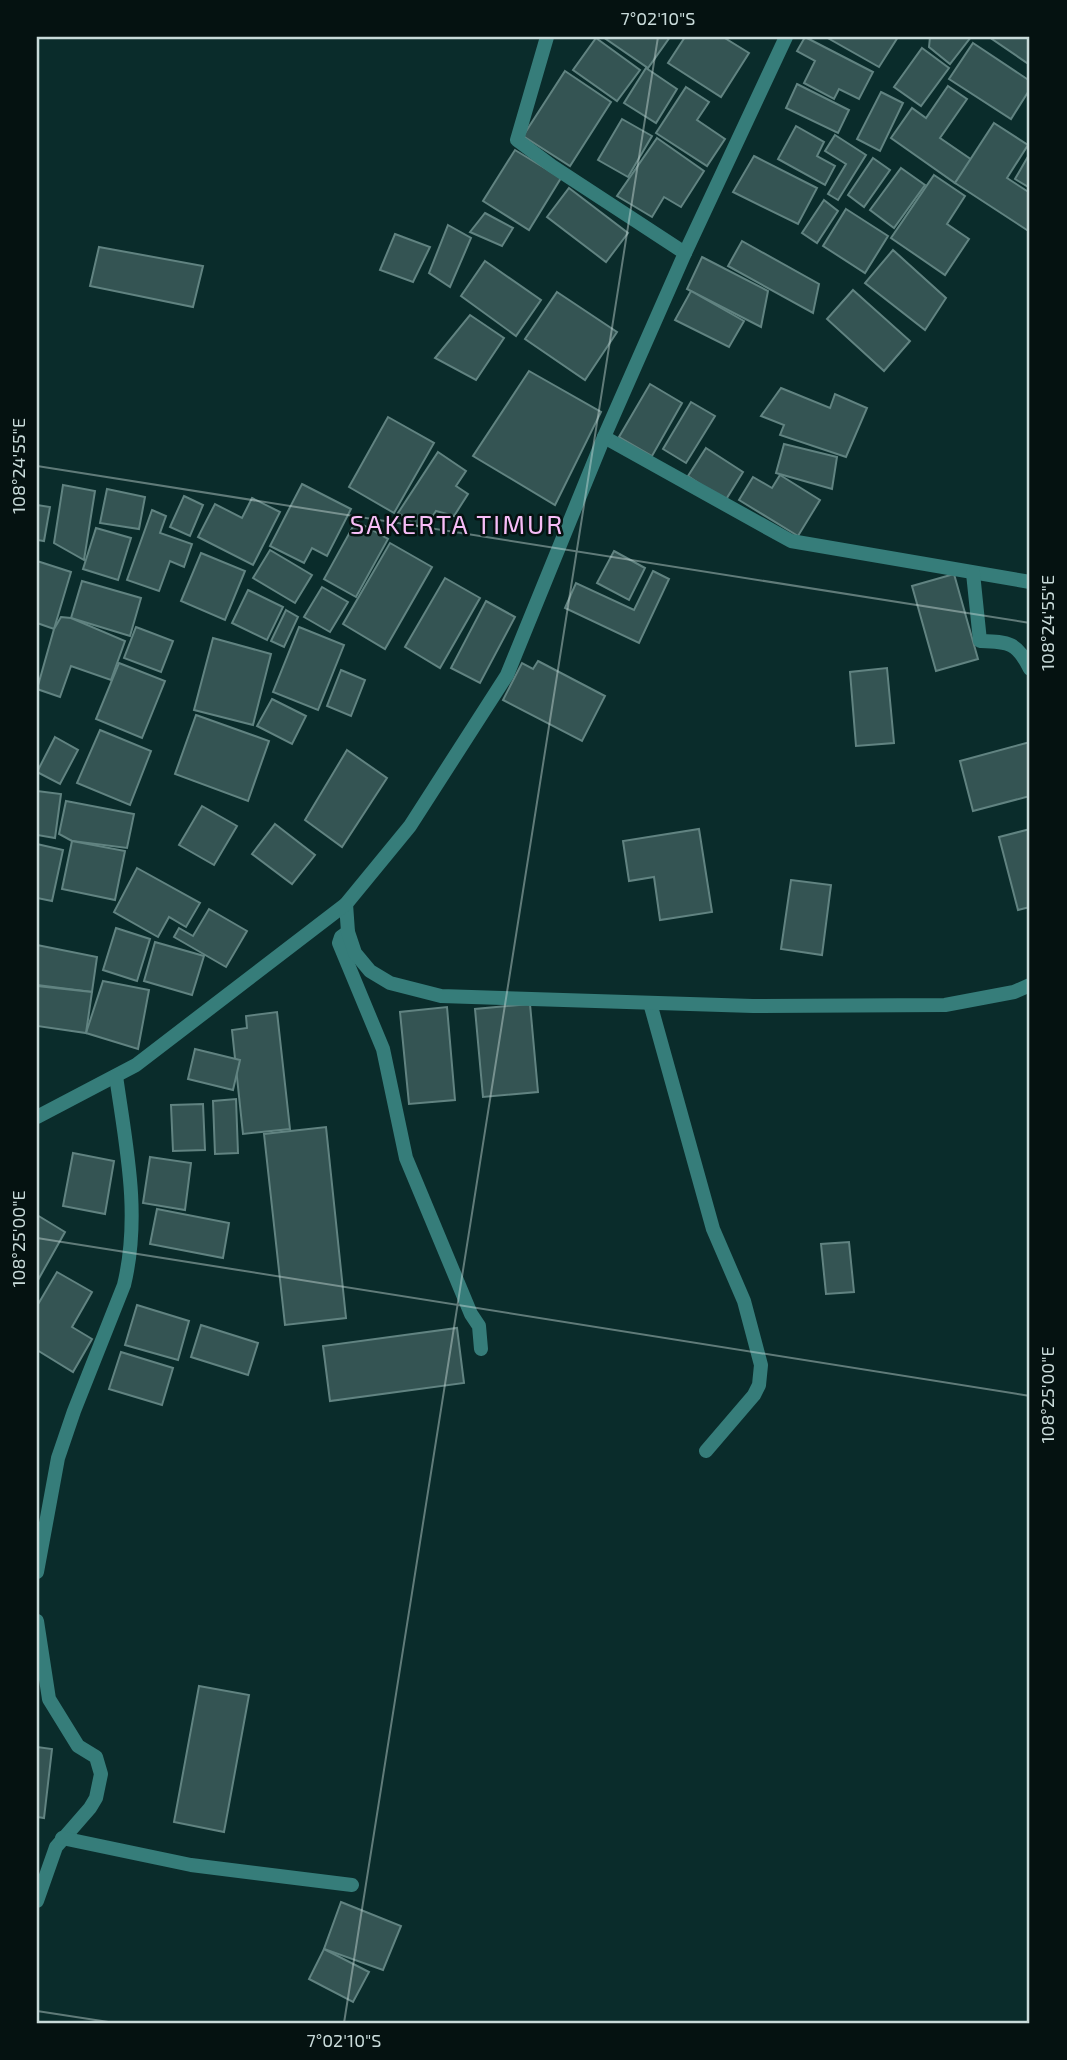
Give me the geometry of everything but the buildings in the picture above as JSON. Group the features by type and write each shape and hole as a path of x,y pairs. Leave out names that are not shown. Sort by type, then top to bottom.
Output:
{"street":[{"path":"547,37 517,140 551,166 685,253"},
{"path":"37,1117 146,1058 346,904 410,826 507,675 604,437 685,253 786,37"},
{"path":"604,437 791,541 1030,582"},
{"path":"973,573 980,641 1010,643 1021,651 1030,669"},
{"path":"346,904 348,932 355,953 370,971 390,983 432,994 753,1006 945,1005 1014,992 1030,985"},
{"path":"348,932 341,937 339,943 383,1049 406,1158 471,1314 479,1326 481,1349"},
{"path":"650,1003 713,1229 744,1301 761,1365 759,1385 754,1395 706,1451"},
{"path":"37,1572 58,1458 124,1284 129,1264 134,1220 116,1076"},
{"path":"37,1621 49,1699 78,1746 96,1757 101,1774 96,1798 62,1838 40,1877 37,1901"},
{"path":"62,1838 191,1865 352,1885"}],"district":[{"name":"SAKERTA TIMUR","path":"457,523"}]}
